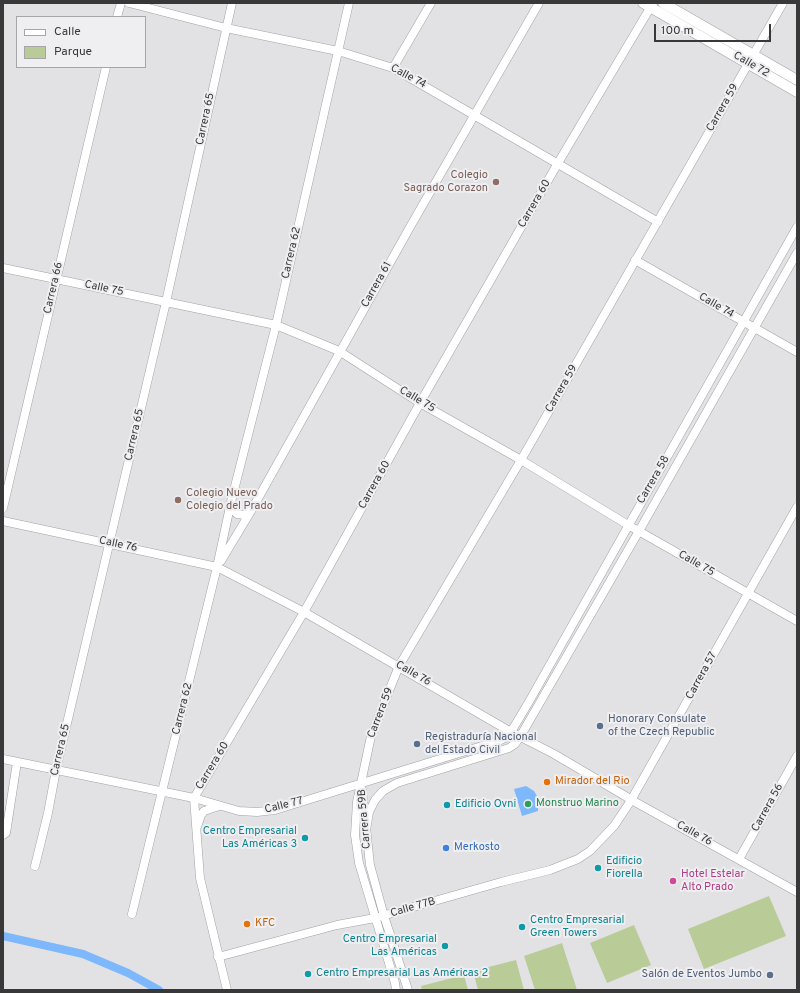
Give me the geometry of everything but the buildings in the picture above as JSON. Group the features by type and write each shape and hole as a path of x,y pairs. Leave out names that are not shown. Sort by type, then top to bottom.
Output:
{"main road":[{"name":"Calle 72","path":"663,3 751,59 797,92"},
{"name":"Calle 72","path":"649,4 751,59 797,80"}],"street":[{"path":"117,16 121,3"},
{"name":"Calle 74","path":"129,3 226,28 338,51 393,68 658,222"},
{"name":"Carrera 65","path":"35,866 48,813 56,770 166,302 232,3"},
{"name":"Carrera 62","path":"132,914 217,567 231,502 276,325 349,3"},
{"path":"393,68 431,3"},
{"name":"Carrera 61","path":"217,567 474,114 539,3"},
{"name":"Carrera 59","path":"362,783 371,736 399,666 521,460 783,3"},
{"name":"Carrera 60","path":"227,990 200,878 194,798 304,612 420,403 649,4"},
{"name":"Carrera 66","path":"3,508 106,68"},
{"name":"Carrera 58","path":"511,732 797,228"},
{"name":"Carrera 58","path":"520,737 797,253"},
{"name":"Calle 74","path":"635,260 797,352"},
{"name":"Calle 75","path":"3,268 276,325 339,351 420,403 521,460 628,525 797,621"},
{"path":"231,502 232,509 237,514 245,515 250,511"},
{"name":"Carrera 57","path":"601,841 614,826 632,799 797,507"},
{"name":"Calle 76","path":"3,521 217,567 304,612 511,732 554,754 797,892"},
{"path":"565,636 576,641"},
{"path":"560,645 571,650"},
{"name":"Calle 77","path":"3,759 194,798 239,811 257,812 275,810 498,742 511,732"},
{"path":"366,830 369,812 374,800 383,791 396,783 509,748 515,744 520,737"},
{"name":"Carrera 56","path":"739,859 797,756"},
{"path":"3,835 6,833 17,762"},
{"name":"Carrera 59B","path":"362,783 370,865 384,916 408,990"},
{"name":"Carrera 59B","path":"362,783 357,802 355,835 359,863 396,990"},
{"path":"196,834 197,823 204,810 219,806"},
{"name":"Calle 77B","path":"218,957 337,925 384,916 501,882 550,870 578,859 601,841"}],"green space":[{"path":"769,896 786,936 704,969 688,929"},
{"path":"634,925 651,965 607,983 590,943"},
{"path":"562,943 577,990 535,990 524,956"},
{"path":"516,960 524,990 478,990 473,971"},
{"path":"464,975 468,990 422,990 421,986"}],"water":[{"name":"Monstruo Marino","path":"526,786 534,791 538,798 538,811 522,816 514,789"}],"waterway":[{"path":"3,936 83,954 128,973 159,990"}],"place":[{"name":"Colegio Sagrado Corazon","path":"496,182"},
{"name":"Colegio Nuevo Colegio del Prado","path":"178,500"},
{"name":"Honorary Consulate of the Czech Republic","path":"600,726"},
{"name":"Registraduría Nacional del Estado Civil","path":"417,744"},
{"name":"Mirador del Rio","path":"547,782"},
{"name":"Monstruo Marino","path":"528,804"},
{"name":"Edificio Ovni","path":"447,805"},
{"name":"Centro Empresarial Las Américas 3","path":"305,838"},
{"name":"Merkosto","path":"446,848"},
{"name":"Edificio Fiorella","path":"598,868"},
{"name":"Hotel Estelar Alto Prado","path":"673,881"},
{"name":"KFC","path":"247,924"},
{"name":"Centro Empresarial Green Towers","path":"522,927"},
{"name":"Centro Empresarial Las Américas","path":"445,946"},
{"name":"Centro Empresarial Las Américas 2","path":"308,974"},
{"name":"Salón de Eventos Jumbo","path":"770,975"}]}
